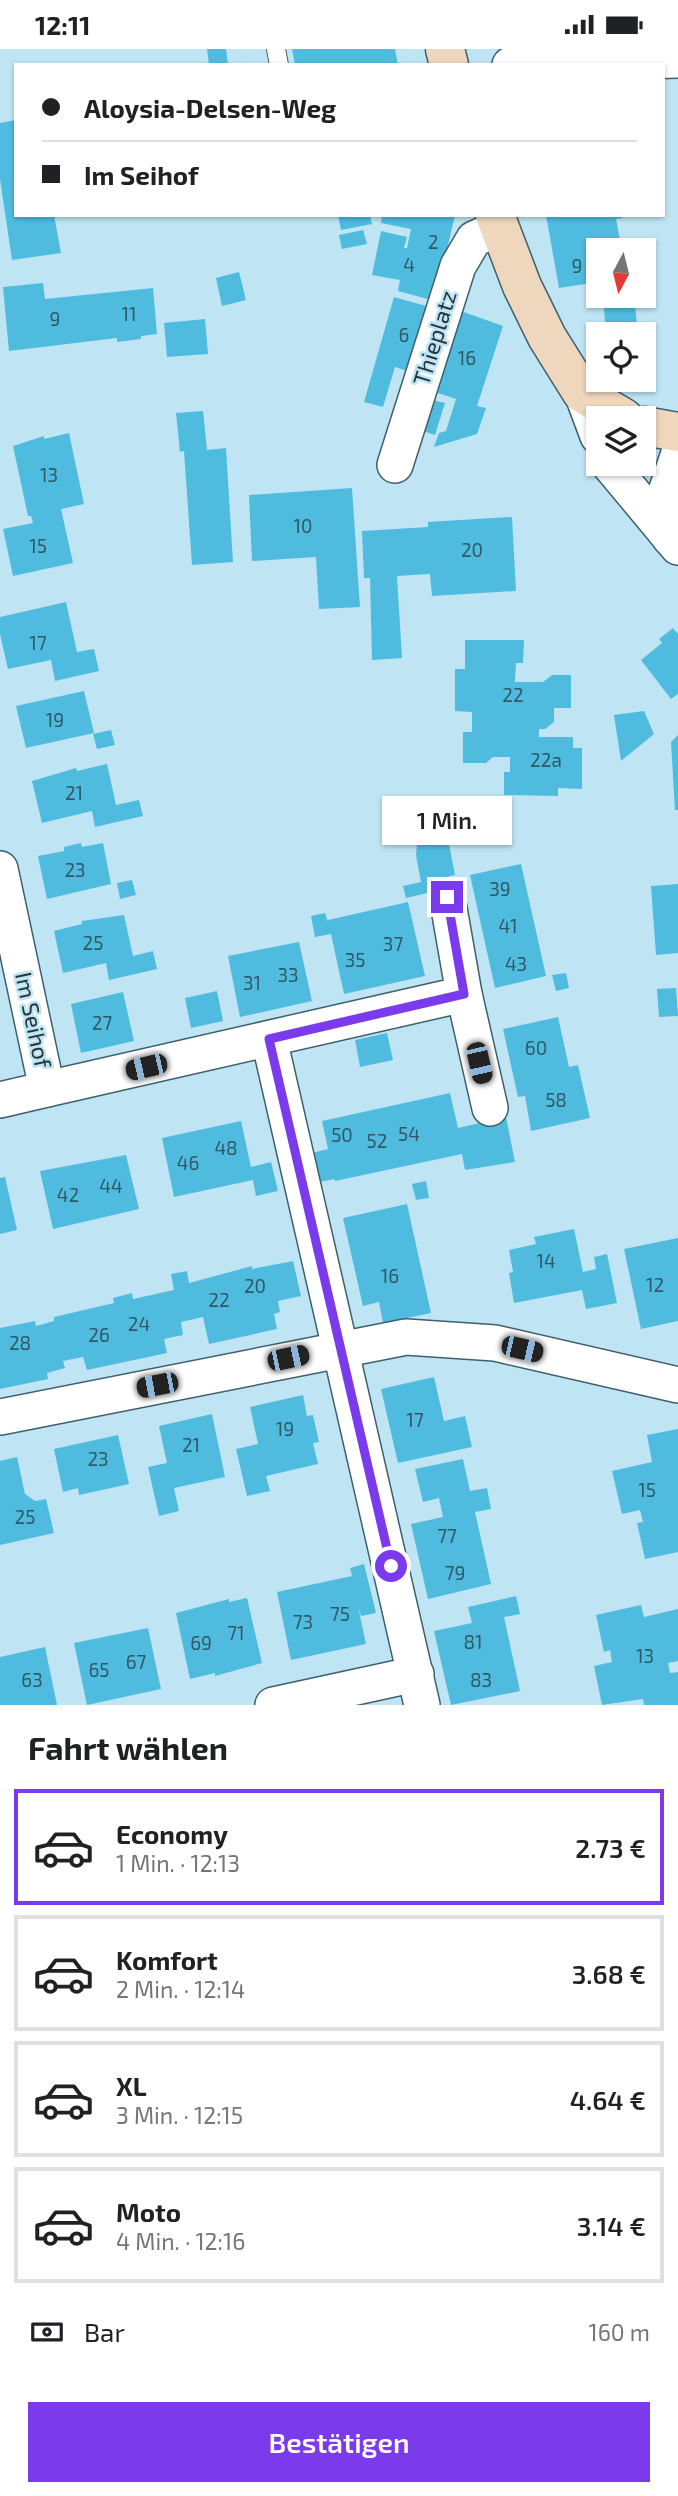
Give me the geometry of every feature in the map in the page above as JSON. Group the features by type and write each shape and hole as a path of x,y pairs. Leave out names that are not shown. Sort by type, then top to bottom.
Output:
{"main road":[{"path":"497,222 522,286 547,337 582,393 604,406"},
{"path":"656,428 678,432"}],"street":[{"path":"577,63 678,60"},
{"name":"Thieplatz","path":"396,465 458,266 474,239 497,222"},
{"path":"582,393 587,406"},
{"path":"674,542 665,495 678,456"},
{"path":"619,476 674,542"},
{"name":"Im Seihof","path":"0,869 47,1089"},
{"path":"447,897 464,994 489,1108"},
{"name":"Im Seihof","path":"0,1100 464,994"},
{"path":"269,1039 419,1690 273,1705"},
{"path":"0,1417 406,1337 495,1343 678,1385"}],"building":[{"path":"207,49 226,49 228,63 209,63"},
{"path":"292,49 395,49 398,63 295,63"},
{"path":"14,120 14,217 54,217 61,253 12,260 0,179 0,123"},
{"path":"338,217 370,217 372,224 341,230"},
{"path":"382,217 455,217 435,301 398,291 400,280 372,275 381,231 407,237 404,248 407,248 411,229 381,223"},
{"path":"546,217 622,217 616,219 620,238 586,238 586,284 559,288"},
{"path":"363,230 367,244 342,249 339,235"},
{"path":"239,272 246,300 222,306 216,278"},
{"path":"43,283 45,299 153,288 157,334 117,342 117,338 9,351 3,287"},
{"path":"394,297 433,308 414,373 395,367 383,407 364,402"},
{"path":"604,308 635,308 637,322 605,322"},
{"path":"458,310 503,326 477,406 486,408 477,434 434,447 439,433 446,431 456,399 432,391"},
{"path":"205,319 208,354 167,357 164,323"},
{"path":"429,399 445,403 435,435 420,430"},
{"path":"203,411 207,450 226,448 233,562 192,565 184,451 180,452 176,413"},
{"path":"69,433 84,504 61,509 73,563 13,576 3,529 33,523 31,516 28,516 13,446 44,436 44,439"},
{"path":"352,488 360,607 319,609 316,557 252,561 249,495"},
{"path":"512,517 516,591 432,596 430,574 397,576 402,658 372,660 370,578 364,578 362,531 428,527 428,522"},
{"path":"66,602 77,652 94,649 99,671 55,681 51,660 8,669 0,634 0,617"},
{"path":"673,628 678,634 678,694 671,699 641,660 662,643 659,639"},
{"path":"465,640 524,640 523,663 516,663 515,682 543,682 552,675 571,675 571,708 554,708 554,722 545,729 539,729 539,737 573,737 573,748 582,748 582,789 558,788 558,796 504,795 504,772 510,772 510,757 493,757 486,763 463,763 463,732 472,732 472,712 455,711 455,669 465,669"},
{"path":"84,691 94,733 26,748 16,706"},
{"path":"644,711 654,734 621,761 614,715"},
{"path":"111,730 115,745 97,749 93,734"},
{"path":"678,735 678,810 675,810 671,742"},
{"path":"107,764 116,805 139,800 143,816 95,827 92,811 42,823 32,781 76,768 77,771"},
{"path":"418,832 447,834 455,875 438,879 440,890 406,898 403,886 421,882 416,855"},
{"path":"81,843 82,847 103,843 111,884 47,899 38,856 64,851 64,847"},
{"path":"521,864 546,976 495,988 470,875"},
{"path":"132,880 136,895 120,899 117,883"},
{"path":"678,884 678,953 656,955 651,886"},
{"path":"408,902 425,976 344,994 331,934 315,937 311,916 325,913 328,922"},
{"path":"124,915 133,956 153,951 157,969 109,980 106,963 63,973 54,931 82,924 82,921"},
{"path":"299,942 312,1001 240,1017 228,956"},
{"path":"566,973 569,988 556,991 552,975"},
{"path":"676,988 678,1016 659,1017 657,989"},
{"path":"217,991 223,1021 191,1028 185,998"},
{"path":"123,992 134,1041 81,1053 71,1004"},
{"path":"558,1017 569,1067 578,1065 590,1118 531,1131 525,1096 518,1097 503,1029"},
{"path":"387,1033 393,1060 360,1067 355,1040"},
{"path":"450,1093 458,1128 506,1117 515,1162 465,1170 462,1154 319,1182 312,1153 328,1149 322,1121"},
{"path":"241,1121 251,1167 271,1162 278,1191 256,1196 253,1180 174,1197 162,1138"},
{"path":"126,1155 139,1209 53,1229 40,1171"},
{"path":"5,1177 17,1230 0,1234 0,1178"},
{"path":"426,1181 429,1198 416,1200 412,1184"},
{"path":"407,1204 431,1313 383,1323 379,1302 363,1306 343,1218"},
{"path":"574,1229 583,1272 596,1269 594,1257 607,1254 617,1303 586,1309 582,1290 514,1303 509,1273 513,1272 509,1250 536,1244 534,1237"},
{"path":"678,1238 678,1321 641,1329 624,1249"},
{"path":"293,1261 301,1296 278,1301 280,1312 274,1314 277,1329 209,1344 203,1317 181,1322 183,1335 164,1339 167,1353 87,1370 83,1357 63,1361 65,1368 47,1373 48,1379 0,1389 0,1328 35,1321 36,1326 54,1321 54,1317 114,1303 113,1298 132,1293 133,1299 174,1290 171,1274 187,1271 189,1283 252,1266 252,1269"},
{"path":"434,1377 444,1421 465,1416 472,1447 398,1463 381,1389"},
{"path":"303,1395 307,1416 313,1415 319,1442 313,1443 318,1464 266,1476 270,1491 247,1496 236,1449 258,1444 250,1407"},
{"path":"212,1414 225,1477 174,1488 179,1511 159,1516 148,1467 167,1463 159,1426"},
{"path":"678,1429 678,1552 645,1559 637,1523 643,1522 640,1510 622,1514 612,1471 652,1462 647,1435"},
{"path":"118,1435 129,1484 79,1495 78,1488 63,1492 54,1449"},
{"path":"17,1457 25,1494 35,1501 46,1499 54,1533 0,1545 0,1461"},
{"path":"463,1459 470,1491 487,1488 491,1509 475,1512 491,1584 428,1599 411,1524 443,1517 439,1498 423,1502 415,1469"},
{"path":"364,1564 376,1613 361,1616 358,1606 366,1644 291,1660 277,1592 352,1576 350,1568"},
{"path":"516,1596 520,1614 504,1617 520,1691 451,1705 434,1631 472,1623 468,1607"},
{"path":"247,1598 262,1663 215,1676 215,1673 190,1679 176,1613 229,1599 229,1602"},
{"path":"641,1605 644,1617 678,1609 678,1661 668,1663 670,1673 678,1672 678,1705 644,1705 643,1699 602,1705 594,1666 612,1662 610,1650 604,1652 596,1615"},
{"path":"148,1628 161,1689 87,1705 74,1643"},
{"path":"45,1647 57,1705 0,1705 0,1657"}],"route":[{"path":"391,1566 269,1039 464,994 447,897"}]}
